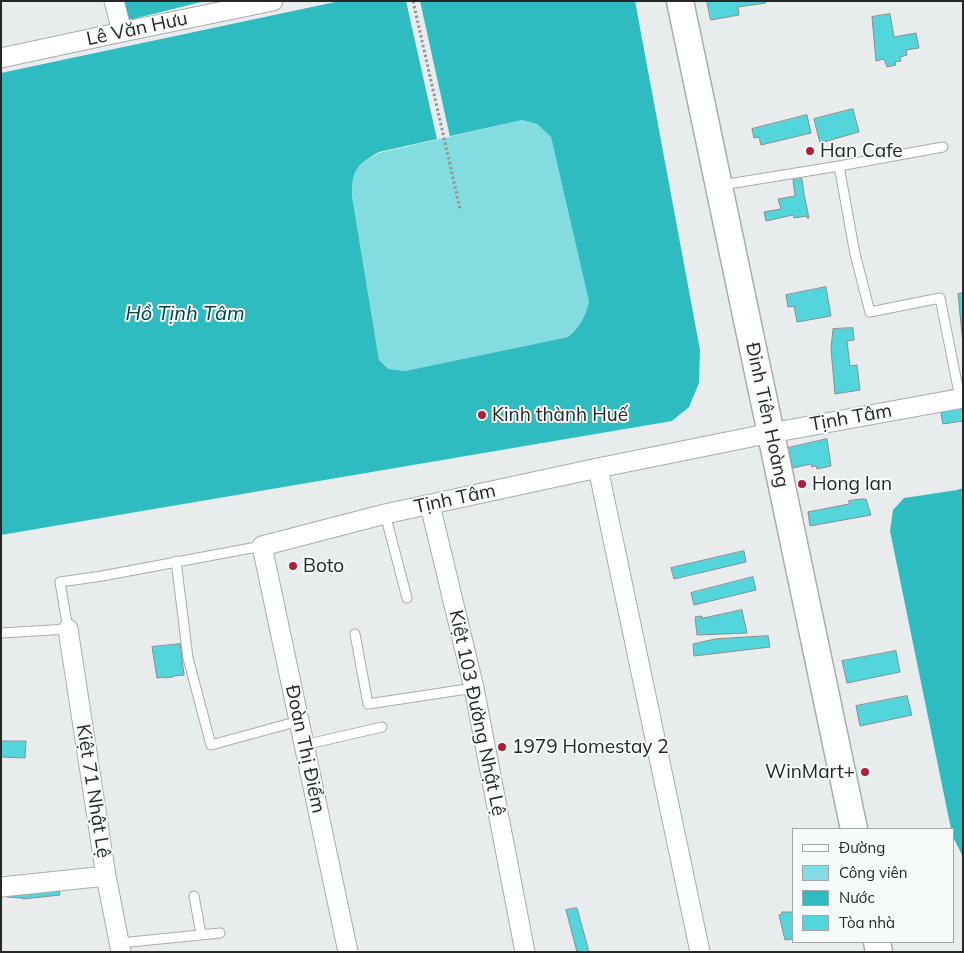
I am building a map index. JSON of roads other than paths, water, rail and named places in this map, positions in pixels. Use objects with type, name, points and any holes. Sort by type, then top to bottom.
[{"type":"main road","name":"Đinh Tiên Hoàng","points":[[680,1],[854,828]]},
{"type":"street","points":[[114,1],[122,32]]},
{"type":"street","name":"Lê Văn Hưu","points":[[1,58],[273,1]]},
{"type":"street","name":"Tịnh Tâm","points":[[262,546],[385,514],[598,468],[771,433],[961,398]]},
{"type":"street","points":[[598,468],[700,952]]},
{"type":"street","name":"Kiệt 103 Đường Nhật Lệ","points":[[430,505],[474,688],[525,952]]},
{"type":"street","name":"Đoàn Thị Điểm","points":[[262,546],[348,952]]},
{"type":"street","name":"Kiệt 71 Nhật Lệ","points":[[68,629],[106,876],[120,947]]},
{"type":"street","points":[[1,887],[106,876]]},
{"type":"lane","points":[[719,186],[943,147]]},
{"type":"lane","points":[[839,166],[855,254],[870,312],[940,298],[961,398]]},
{"type":"lane","points":[[385,514],[408,598]]},
{"type":"lane","name":"Tịnh Tâm","points":[[68,629],[60,582],[262,546]]},
{"type":"lane","points":[[176,562],[188,658],[211,745],[299,721]]},
{"type":"lane","points":[[1,633],[68,629]]},
{"type":"lane","points":[[355,634],[368,704],[474,688]]},
{"type":"lane","points":[[304,745],[382,727]]},
{"type":"lane","points":[[194,896],[201,934]]},
{"type":"lane","points":[[120,947],[201,934],[220,933]]},
{"type":"water","points":[[124,1],[205,1],[129,20]]},
{"type":"water","name":"Hồ Tịnh Tâm","points":[[340,1],[635,1],[700,350],[699,383],[689,407],[672,421],[1,535],[1,73]],"holes":[[[522,120],[537,124],[551,137],[589,302],[582,321],[568,337],[405,371],[389,369],[379,360],[352,196],[354,174],[357,169],[379,152]]]},
{"type":"water","points":[[963,488],[963,857],[954,839],[954,828],[951,828],[890,531],[893,510],[904,498]]},
{"type":"place","name":"Han Cafe","points":[[810,151]]},
{"type":"place","name":"Kinh thành Huế","points":[[482,415]]},
{"type":"place","name":"Hong lan","points":[[802,484]]},
{"type":"place","name":"Boto","points":[[293,566]]},
{"type":"place","name":"1979 Homestay 2","points":[[502,747]]},
{"type":"place","name":"WinMart+","points":[[865,772]]}]
